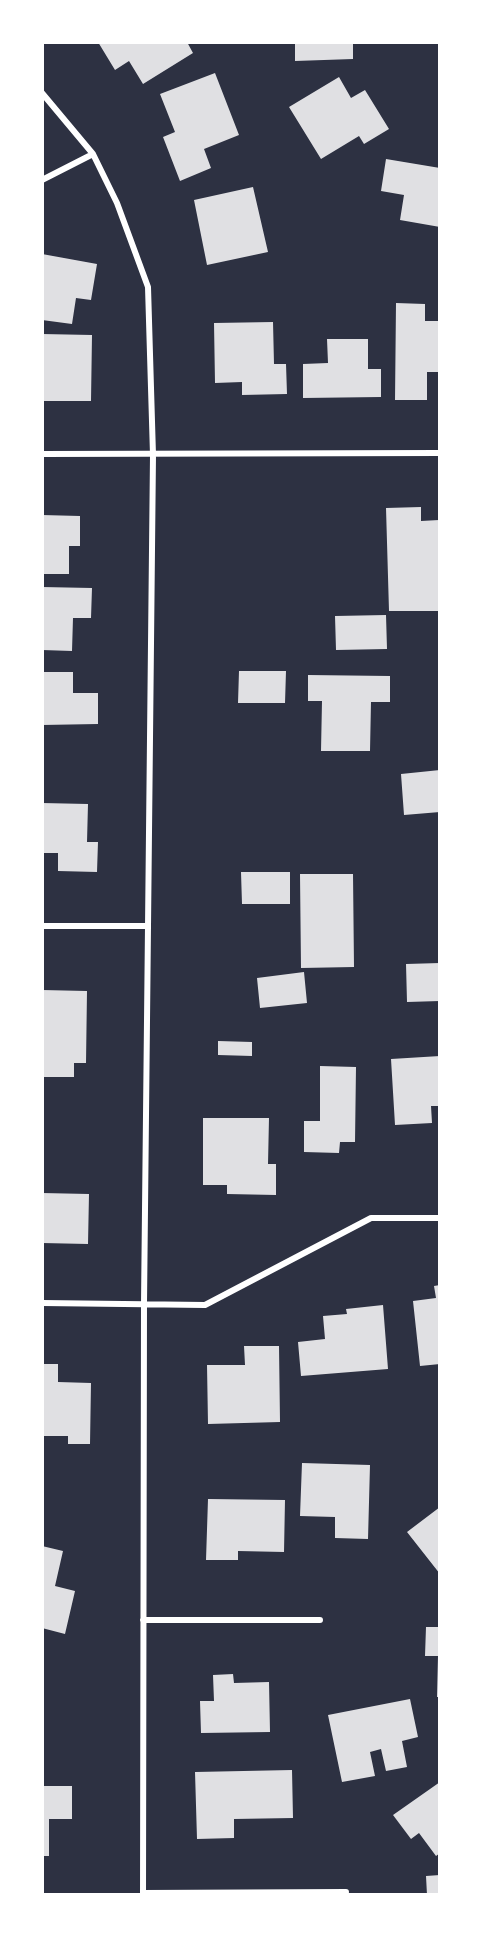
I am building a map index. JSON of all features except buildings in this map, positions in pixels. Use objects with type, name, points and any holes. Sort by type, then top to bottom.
[{"type":"street","points":[[42,93],[93,154],[117,203],[148,287],[153,455],[144,1303],[143,1894],[346,1892]]},
{"type":"street","points":[[42,180],[93,154]]},
{"type":"street","points":[[42,453],[153,455],[440,453]]},
{"type":"street","points":[[42,926],[148,926]]},
{"type":"street","points":[[42,1303],[205,1305],[371,1218],[440,1218]]},
{"type":"street","points":[[143,1620],[320,1620]]}]
